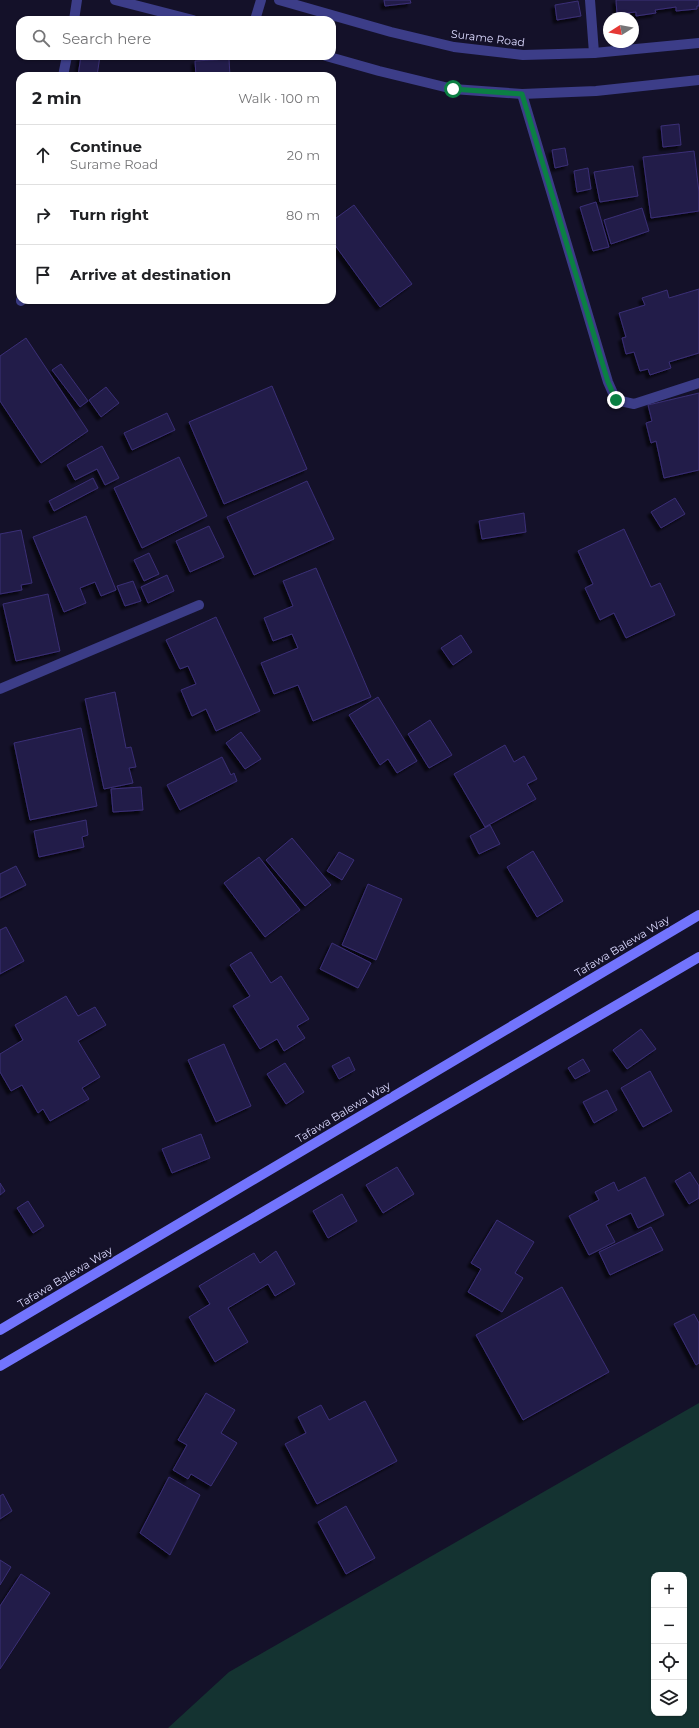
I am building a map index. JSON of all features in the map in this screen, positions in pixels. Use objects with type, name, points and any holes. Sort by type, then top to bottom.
[{"type":"main road","name":"Tafawa Balewa Way","points":[[0,1330],[699,915]]},
{"type":"main road","points":[[0,1366],[699,957]]},
{"type":"street","points":[[75,16],[77,0]]},
{"type":"street","points":[[115,0],[177,16]]},
{"type":"street","points":[[256,16],[261,0]]},
{"type":"street","name":"Surame Road","points":[[279,0],[335,16]]},
{"type":"street","points":[[590,0],[594,53]]},
{"type":"street","name":"Surame Road","points":[[336,16],[391,32],[454,47],[523,54],[594,53],[699,43]]},
{"type":"street","points":[[336,59],[453,89],[522,94],[596,91],[699,80]]},
{"type":"street","points":[[64,72],[66,60]]},
{"type":"street","points":[[522,94],[608,382],[616,400],[634,404],[699,383]]},
{"type":"street","points":[[0,689],[199,605]]},
{"type":"green space","points":[[699,1403],[699,1728],[168,1728],[229,1672]]},
{"type":"building","points":[[384,0],[410,0],[411,3],[385,6]]},
{"type":"building","points":[[616,0],[699,0],[699,6],[697,6],[697,9],[676,11],[676,7],[655,10],[656,13],[639,16],[639,12],[617,12]]},
{"type":"building","points":[[578,1],[581,16],[557,20],[555,5]]},
{"type":"building","points":[[80,60],[99,60],[98,72],[79,72]]},
{"type":"building","points":[[229,60],[230,72],[196,72],[195,61]]},
{"type":"building","points":[[679,124],[681,145],[663,147],[661,126]]},
{"type":"building","points":[[565,148],[568,165],[555,168],[552,150]]},
{"type":"building","points":[[694,151],[699,192],[699,211],[651,218],[643,157]]},
{"type":"building","points":[[633,166],[638,196],[600,202],[594,172]]},
{"type":"building","points":[[588,168],[591,189],[577,192],[574,171]]},
{"type":"building","points":[[596,202],[609,247],[593,251],[580,207]]},
{"type":"building","points":[[354,205],[412,284],[380,307],[336,246],[336,218]]},
{"type":"building","points":[[642,208],[649,231],[611,244],[604,220]]},
{"type":"building","points":[[699,289],[699,353],[669,362],[671,368],[650,375],[648,369],[640,371],[634,352],[626,354],[622,338],[626,337],[619,313],[645,305],[642,298],[667,290],[669,298]]},
{"type":"building","points":[[26,338],[88,431],[41,463],[0,401],[0,356]]},
{"type":"building","points":[[61,364],[88,401],[80,407],[52,370]]},
{"type":"building","points":[[272,386],[307,469],[224,504],[189,422]]},
{"type":"building","points":[[106,387],[119,403],[101,417],[89,400]]},
{"type":"building","points":[[699,393],[699,470],[664,478],[656,441],[651,443],[646,423],[652,421],[648,405]]},
{"type":"building","points":[[167,413],[175,430],[132,450],[124,433]]},
{"type":"building","points":[[102,446],[119,478],[105,485],[97,469],[75,480],[67,465]]},
{"type":"building","points":[[179,457],[207,516],[142,548],[114,488]]},
{"type":"building","points":[[93,478],[98,488],[54,511],[49,501]]},
{"type":"building","points":[[307,481],[334,539],[254,575],[227,517]]},
{"type":"building","points":[[675,498],[685,514],[661,528],[651,512]]},
{"type":"building","points":[[524,513],[526,532],[482,539],[479,521]]},
{"type":"building","points":[[86,516],[116,590],[101,596],[95,582],[80,588],[86,603],[64,612],[33,537]]},
{"type":"building","points":[[209,526],[224,557],[190,572],[176,541]]},
{"type":"building","points":[[624,529],[651,587],[660,583],[675,615],[626,638],[614,613],[600,620],[585,588],[593,584],[578,551]]},
{"type":"building","points":[[21,530],[32,583],[21,585],[22,590],[0,594],[0,534]]},
{"type":"building","points":[[149,553],[159,574],[144,581],[134,560]]},
{"type":"building","points":[[316,568],[371,697],[313,721],[298,685],[274,694],[261,663],[298,648],[292,634],[273,641],[264,618],[293,606],[283,581]]},
{"type":"building","points":[[167,575],[174,591],[148,603],[141,587]]},
{"type":"building","points":[[133,581],[141,601],[125,606],[117,586]]},
{"type":"building","points":[[48,594],[60,651],[16,661],[3,604]]},
{"type":"building","points":[[216,617],[260,711],[216,731],[206,709],[192,716],[181,690],[196,684],[188,666],[180,669],[166,640]]},
{"type":"building","points":[[461,635],[472,652],[453,665],[441,648]]},
{"type":"building","points":[[115,692],[126,748],[131,747],[136,767],[129,768],[133,783],[104,789],[85,699]]},
{"type":"building","points":[[378,697],[417,761],[397,773],[388,759],[380,765],[349,715]]},
{"type":"building","points":[[430,720],[452,755],[429,768],[408,734]]},
{"type":"building","points":[[81,728],[97,806],[30,820],[14,743]]},
{"type":"building","points":[[241,732],[261,759],[245,769],[226,743]]},
{"type":"building","points":[[505,745],[514,762],[524,756],[537,779],[527,784],[536,799],[485,827],[454,774]]},
{"type":"building","points":[[222,757],[231,775],[234,773],[237,781],[180,810],[167,785]]},
{"type":"building","points":[[141,787],[143,810],[113,812],[111,789]]},
{"type":"building","points":[[86,820],[88,835],[82,837],[84,847],[39,857],[34,831]]},
{"type":"building","points":[[490,825],[500,844],[479,854],[470,836]]},
{"type":"building","points":[[292,838],[331,885],[305,906],[266,860]]},
{"type":"building","points":[[533,851],[563,901],[537,917],[507,867]]},
{"type":"building","points":[[339,852],[354,860],[342,880],[327,871]]},
{"type":"building","points":[[259,857],[300,910],[265,937],[224,883]]},
{"type":"building","points":[[16,866],[26,885],[0,898],[0,874]]},
{"type":"building","points":[[368,884],[402,899],[376,960],[342,945]]},
{"type":"building","points":[[6,927],[24,961],[0,974],[0,930]]},
{"type":"building","points":[[332,943],[371,963],[358,988],[320,969]]},
{"type":"building","points":[[251,952],[271,983],[281,976],[309,1019],[297,1026],[305,1038],[284,1051],[277,1039],[260,1049],[233,1006],[250,996],[230,965]]},
{"type":"building","points":[[66,996],[78,1016],[95,1007],[106,1025],[78,1041],[100,1077],[82,1088],[89,1099],[50,1121],[43,1109],[38,1113],[22,1085],[11,1091],[0,1072],[0,1054],[23,1040],[15,1025]]},
{"type":"building","points":[[641,1029],[656,1049],[627,1069],[613,1050]]},
{"type":"building","points":[[224,1044],[251,1106],[216,1122],[188,1060]]},
{"type":"building","points":[[349,1057],[355,1070],[339,1079],[332,1066]]},
{"type":"building","points":[[583,1059],[590,1071],[575,1079],[568,1068]]},
{"type":"building","points":[[285,1063],[304,1092],[286,1104],[267,1074]]},
{"type":"building","points":[[650,1071],[672,1111],[643,1127],[621,1088]]},
{"type":"building","points":[[607,1090],[617,1110],[594,1123],[583,1102]]},
{"type":"building","points":[[201,1134],[210,1158],[172,1173],[162,1149]]},
{"type":"building","points":[[397,1167],[414,1194],[383,1213],[366,1185]]},
{"type":"building","points":[[690,1172],[699,1186],[699,1198],[689,1204],[675,1181]]},
{"type":"building","points":[[645,1177],[664,1215],[638,1228],[631,1213],[606,1225],[615,1242],[589,1255],[569,1216],[599,1200],[595,1192],[614,1182],[618,1191]]},
{"type":"building","points":[[0,1183],[5,1191],[0,1195]]},
{"type":"building","points":[[342,1194],[357,1221],[328,1238],[313,1211]]},
{"type":"building","points":[[28,1201],[44,1226],[33,1233],[17,1208]]},
{"type":"building","points":[[497,1220],[534,1242],[515,1273],[523,1278],[502,1312],[468,1292],[481,1269],[471,1263]]},
{"type":"building","points":[[651,1227],[663,1250],[610,1275],[599,1252]]},
{"type":"building","points":[[276,1251],[295,1284],[275,1296],[268,1284],[228,1308],[248,1342],[215,1362],[189,1317],[210,1304],[199,1286],[254,1253],[260,1263]]},
{"type":"building","points":[[562,1287],[609,1372],[523,1420],[476,1335]]},
{"type":"building","points":[[694,1314],[699,1323],[699,1363],[696,1365],[674,1324]]},
{"type":"building","points":[[206,1393],[235,1410],[221,1433],[237,1443],[211,1486],[191,1474],[188,1479],[173,1470],[187,1445],[178,1440]]},
{"type":"building","points":[[365,1401],[397,1461],[317,1504],[285,1444],[306,1433],[298,1417],[321,1405],[329,1420]]},
{"type":"building","points":[[169,1477],[200,1495],[170,1555],[140,1533]]},
{"type":"building","points":[[3,1494],[12,1511],[0,1519],[0,1496]]},
{"type":"building","points":[[346,1506],[375,1558],[346,1574],[318,1522]]},
{"type":"building","points":[[0,1560],[11,1567],[0,1585]]},
{"type":"building","points":[[21,1574],[50,1593],[0,1669],[0,1606]]},
{"type":"route","points":[[453,89],[522,94],[608,382],[616,400]]}]
